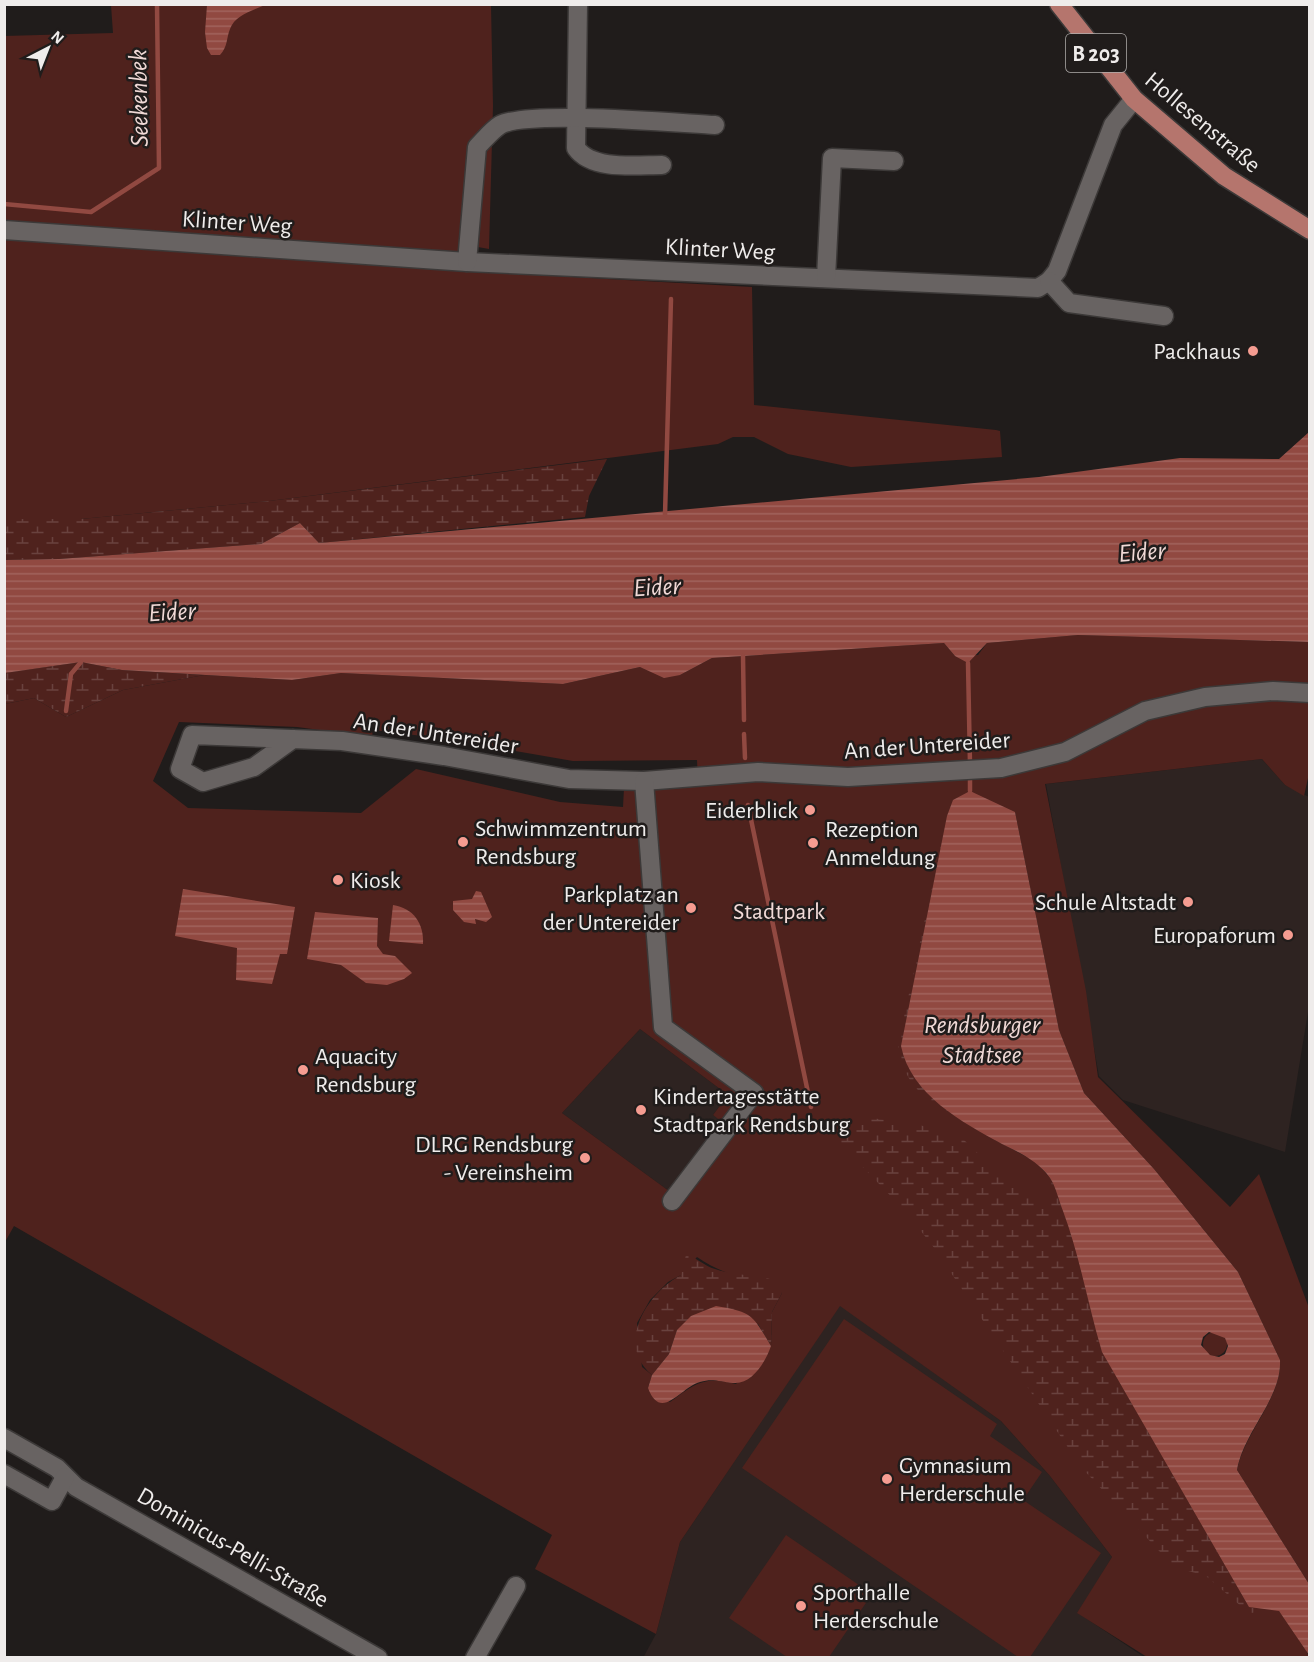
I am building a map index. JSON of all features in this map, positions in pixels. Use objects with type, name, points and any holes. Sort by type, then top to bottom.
[{"type":"main road","name":"Hollesenstraße","points":[[1059,4],[1134,99],[1224,176],[1310,230]]},
{"type":"street","points":[[578,4],[576,148],[588,160],[662,165]]},
{"type":"street","points":[[1134,99],[1113,125],[1060,264],[1049,281],[1069,303],[1164,316]]},
{"type":"street","points":[[467,262],[477,147],[501,125],[527,120],[575,119],[715,125]]},
{"type":"street","points":[[826,278],[832,158],[894,161]]},
{"type":"street","name":"Klinter Weg","points":[[4,230],[467,262],[1038,288],[1049,281]]},
{"type":"street","name":"An der Untereider","points":[[293,739],[254,768],[203,782],[180,769],[192,735],[293,739],[342,741],[444,756],[569,779],[644,781],[758,772],[848,777],[1001,768],[1065,752],[1145,711],[1205,697],[1273,691],[1310,693]]},
{"type":"street","points":[[644,781],[663,1027],[754,1094],[672,1201]]},
{"type":"street","name":"Dominicus-Pelli-Straße","points":[[4,1438],[57,1468],[75,1487],[378,1658]]},
{"type":"street","points":[[4,1474],[52,1501],[65,1477]]},
{"type":"street","points":[[475,1658],[516,1586]]},
{"type":"shaded area","name":"Schule Altstadt","points":[[1262,759],[1285,785],[1309,797],[1309,1006],[1285,1152],[1123,1100],[1099,1076],[1046,784]]},
{"type":"shaded area","name":"Kindertagesstätte Stadtpark Rendsburg","points":[[640,1029],[728,1095],[713,1115],[723,1122],[669,1191],[562,1113]]},
{"type":"shaded area","name":"Gymnasium Herderschule","points":[[840,1305],[1001,1421],[1050,1476],[1112,1557],[1078,1613],[1144,1657],[643,1658],[656,1634],[680,1542]]},
{"type":"green space","points":[[111,5],[491,5],[493,106],[489,249],[461,244],[464,271],[752,287],[754,405],[996,430],[1000,431],[1002,457],[851,467],[788,454],[754,437],[733,437],[718,444],[269,501],[81,519],[5,519],[4,36],[113,33]]},
{"type":"green space","points":[[607,459],[589,496],[585,517],[319,543],[300,523],[261,544],[59,559],[5,560],[4,519],[81,519],[269,501]]},
{"type":"green space","name":"Stadtpark","points":[[1078,635],[1309,642],[1310,769],[1304,796],[1285,785],[1262,759],[1045,784],[1086,991],[1098,1077],[1230,1207],[1259,1174],[1309,1308],[1309,1584],[1237,1470],[1247,1442],[1275,1388],[1280,1360],[1238,1272],[1154,1169],[1084,1093],[1059,1030],[1015,812],[995,1140],[1036,1162],[1051,1179],[1279,1611],[1300,1637],[1309,1657],[1147,1657],[1077,1613],[1112,1557],[1050,1476],[1001,1421],[840,1306],[680,1542],[656,1634],[535,1569],[552,1535],[14,1226],[5,1242],[5,704],[34,698],[66,717],[123,690],[204,675],[292,680],[341,673],[563,684],[640,667],[680,675],[712,658],[944,643],[955,656],[978,655],[987,643]],"holes":[[[179,722],[297,727],[372,737],[373,730],[447,739],[573,761],[697,760],[698,782],[624,788],[623,807],[560,802],[416,769],[361,813],[188,808],[153,781]],[[640,1029],[728,1095],[713,1115],[722,1122],[669,1191],[562,1113]],[[697,1257],[727,1273],[782,1293],[772,1312],[771,1346],[736,1384],[707,1381],[694,1386],[670,1402],[648,1388],[652,1375],[642,1367],[637,1323],[650,1300],[668,1282],[681,1275]]]},
{"type":"green space","points":[[81,662],[122,670],[204,675],[123,690],[66,717],[34,698],[5,704],[4,673]]},
{"type":"green space","points":[[947,816],[901,1046],[926,1093],[962,1121],[928,1100],[912,1083],[901,1060],[898,1045]]},
{"type":"green space","points":[[871,1118],[917,1124],[964,1140],[992,1167],[1023,1188],[1048,1211],[1051,1179],[1078,1251],[1091,1316],[1102,1352],[1249,1607],[1279,1611],[1249,1613],[1206,1576],[1174,1567],[1081,1467],[935,1249],[906,1212],[833,1136]]},
{"type":"green space","points":[[686,1255],[711,1268],[776,1281],[782,1293],[772,1312],[771,1346],[758,1324],[677,1330],[669,1354],[652,1375],[641,1363],[636,1349],[636,1334],[647,1306],[668,1283],[681,1275]]},
{"type":"green space","points":[[844,1319],[997,1424],[990,1436],[1042,1472],[1023,1500],[1101,1553],[1030,1657],[1018,1657],[742,1468]]},
{"type":"green space","points":[[1215,1332],[1224,1335],[1227,1344],[1224,1353],[1215,1356],[1206,1353],[1203,1344],[1206,1335]]},
{"type":"green space","name":"Sporthalle Herderschule","points":[[786,1535],[872,1594],[829,1657],[787,1657],[729,1618]]},
{"type":"water","points":[[207,4],[265,5],[236,20],[232,24],[223,52],[220,55],[211,55],[207,48],[205,32]]},
{"type":"water","name":"Eider","points":[[1309,432],[1309,642],[1078,635],[987,643],[968,663],[955,656],[944,643],[712,658],[680,675],[664,678],[640,667],[563,684],[341,673],[292,680],[122,670],[81,662],[5,673],[5,560],[59,559],[261,544],[300,523],[319,543],[1039,477],[1180,458],[1279,459]]},
{"type":"water","name":"Rendsburger Stadtsee","points":[[970,791],[1015,812],[1059,1030],[1084,1093],[1154,1169],[1238,1272],[1280,1360],[1275,1388],[1247,1442],[1237,1470],[1309,1584],[1309,1655],[1279,1611],[1249,1607],[1102,1352],[1069,1228],[1050,1178],[1028,1158],[971,1126],[940,1105],[915,1079],[907,1063],[901,1046],[947,816],[953,800]],"holes":[[[1209,1332],[1225,1338],[1228,1346],[1225,1354],[1219,1357],[1210,1355],[1201,1345],[1203,1337]]]},
{"type":"water","points":[[183,889],[295,907],[287,954],[280,954],[272,984],[236,980],[237,948],[175,936]]},
{"type":"water","points":[[476,891],[481,892],[492,917],[486,922],[475,919],[476,924],[464,922],[453,910],[453,901],[472,899]]},
{"type":"water","points":[[393,905],[406,909],[416,918],[422,929],[423,944],[389,941]]},
{"type":"water","points":[[315,912],[378,918],[377,946],[383,954],[395,956],[412,973],[404,979],[387,985],[366,983],[341,965],[307,959]]},
{"type":"water","points":[[716,1306],[737,1310],[755,1321],[771,1346],[766,1358],[752,1376],[740,1383],[713,1380],[700,1382],[672,1400],[665,1403],[659,1402],[653,1398],[648,1388],[652,1375],[669,1354],[677,1330],[691,1316]]},
{"type":"waterway","name":"Seekenbek","points":[[4,204],[91,212],[159,168],[157,4]]},
{"type":"waterway","points":[[665,515],[671,299]]},
{"type":"waterway","points":[[743,656],[744,720]]},
{"type":"waterway","points":[[66,711],[71,674],[81,662]]},
{"type":"waterway","points":[[968,663],[970,764]]},
{"type":"waterway","points":[[744,734],[745,758]]},
{"type":"waterway","points":[[970,773],[970,791]]},
{"type":"waterway","points":[[748,805],[811,1107]]},
{"type":"place","name":"Packhaus","points":[[1253,351]]},
{"type":"place","name":"Eiderblick","points":[[810,810]]},
{"type":"place","name":"Schwimmzentrum Rendsburg","points":[[463,842]]},
{"type":"place","name":"Rezeption Anmeldung","points":[[813,843]]},
{"type":"place","name":"Kiosk","points":[[338,880]]},
{"type":"place","name":"Schule Altstadt","points":[[1188,902]]},
{"type":"place","name":"Parkplatz an der Untereider","points":[[691,908]]},
{"type":"place","name":"Europaforum","points":[[1288,935]]},
{"type":"place","name":"Aquacity Rendsburg","points":[[303,1070]]},
{"type":"place","name":"Kindertagesstätte Stadtpark Rendsburg","points":[[641,1110]]},
{"type":"place","name":"DLRG Rendsburg - Vereinsheim","points":[[585,1158]]},
{"type":"place","name":"Gymnasium Herderschule","points":[[887,1479]]},
{"type":"place","name":"Sporthalle Herderschule","points":[[801,1606]]}]
